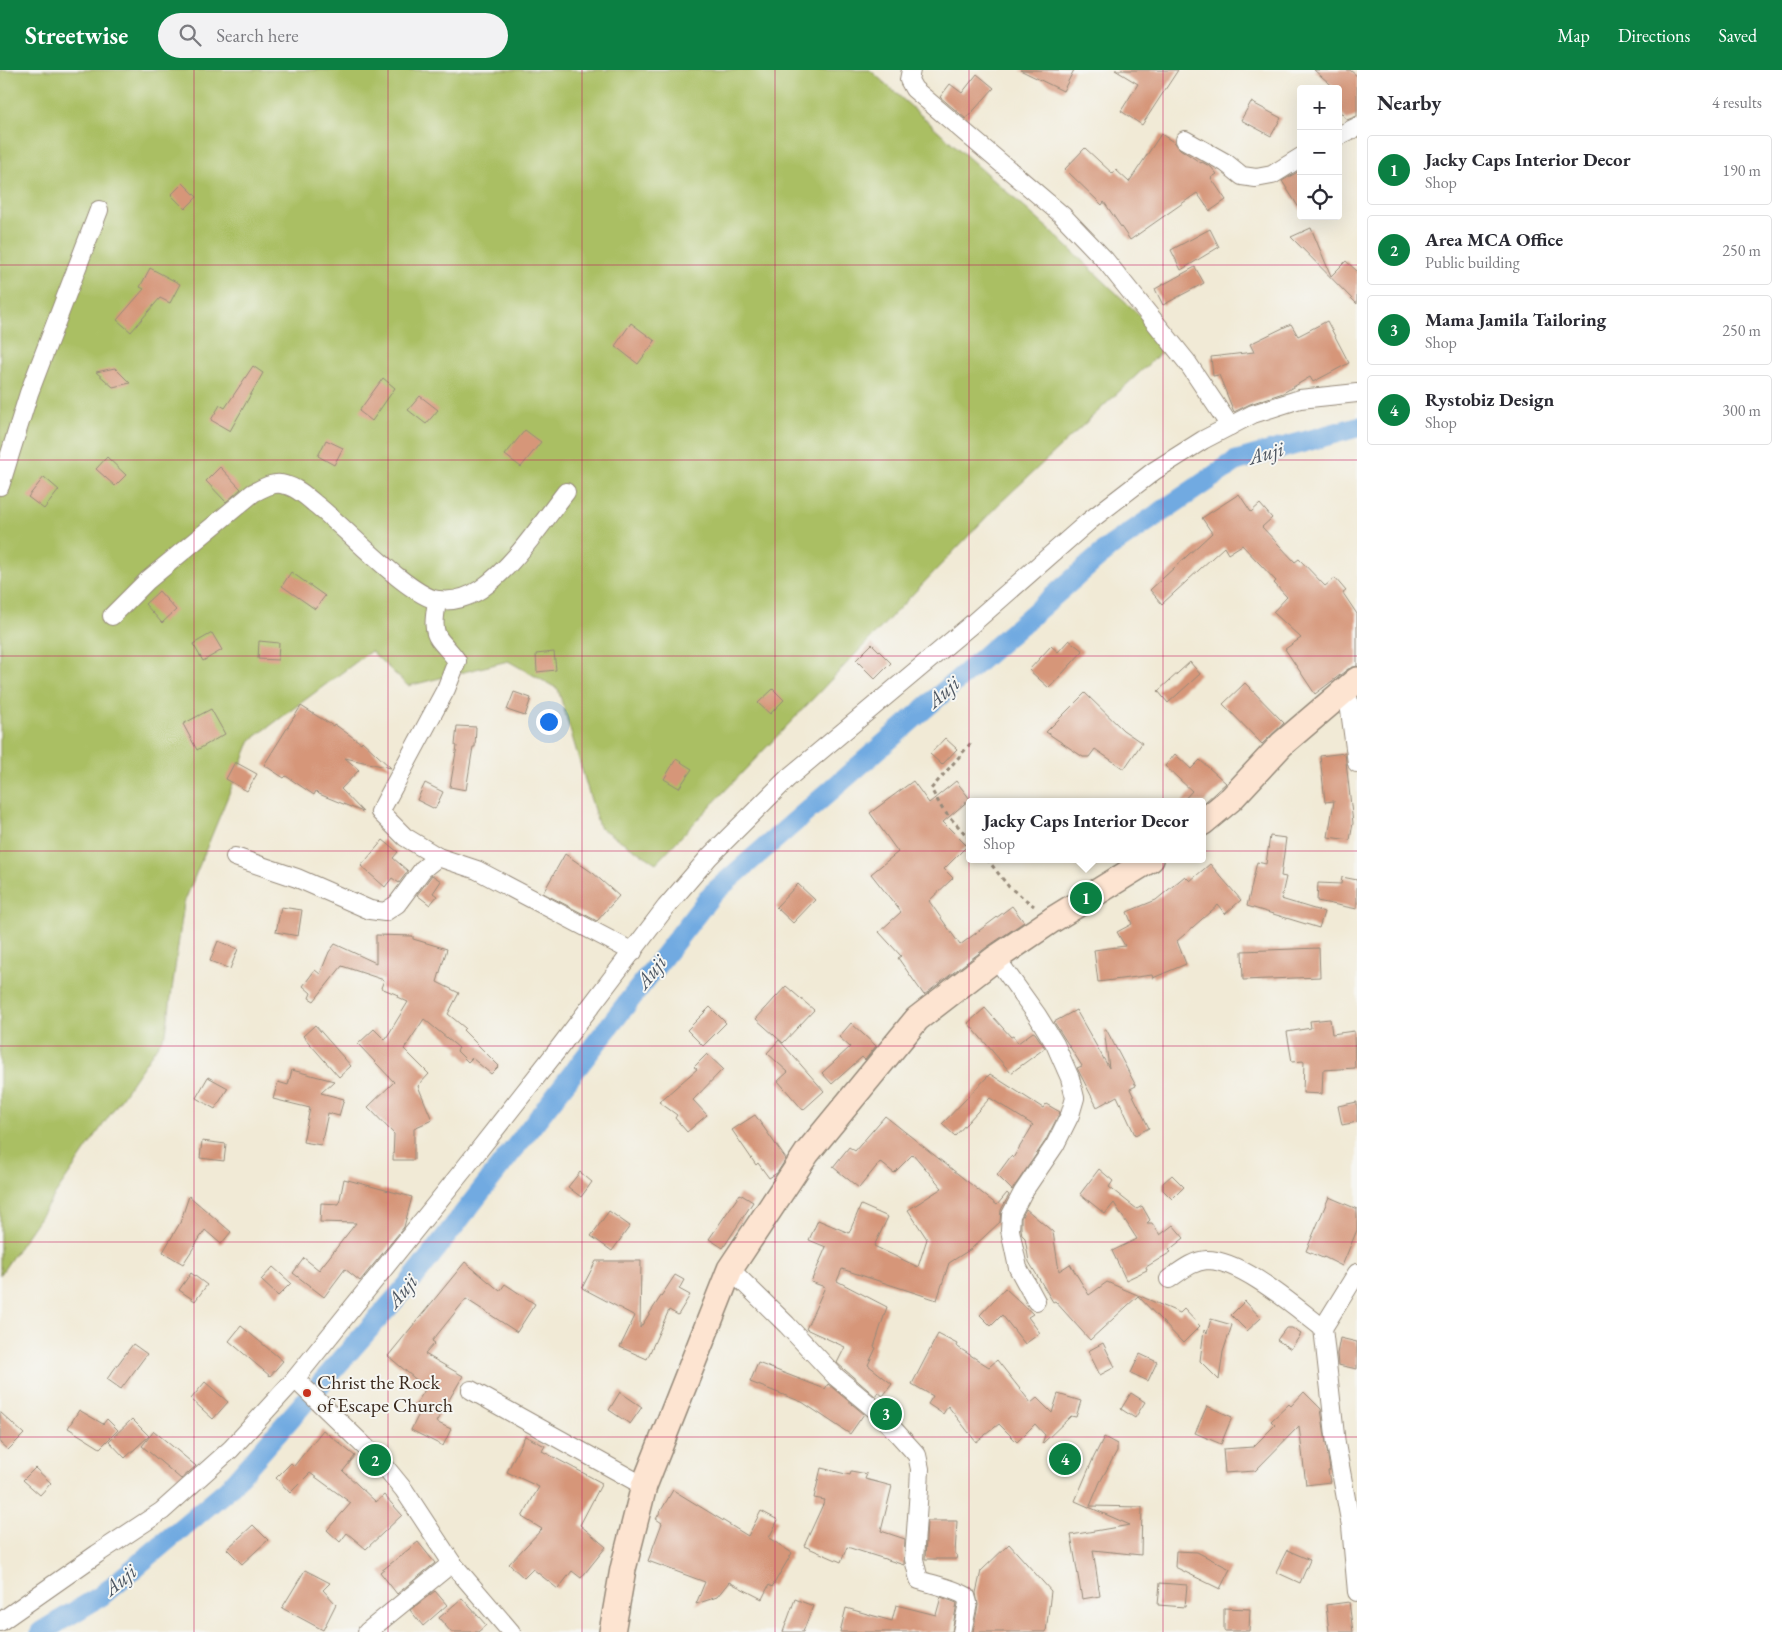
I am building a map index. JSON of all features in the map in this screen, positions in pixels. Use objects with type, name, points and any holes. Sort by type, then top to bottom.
[{"type":"street","points":[[911,70],[909,80],[914,89],[1062,215],[1105,260],[1187,362],[1230,426]]},
{"type":"street","points":[[1342,134],[1357,127]]},
{"type":"street","points":[[1185,140],[1226,163],[1242,176],[1256,178],[1272,176],[1297,160]]},
{"type":"street","points":[[0,486],[29,392],[99,210]]},
{"type":"street","points":[[0,1622],[162,1511],[231,1449],[298,1382],[666,907],[709,857],[788,778],[972,624],[1088,522],[1154,471],[1203,440],[1253,414],[1300,399],[1357,393]]},
{"type":"street","points":[[112,616],[148,580],[254,493],[269,484],[285,484],[301,492],[397,576],[422,594],[437,600],[457,600],[481,589],[513,561],[566,492]]},
{"type":"street","points":[[437,600],[434,626],[438,638],[457,661],[446,690],[380,812],[405,837],[438,856],[477,870],[633,952]]},
{"type":"street","points":[[1352,684],[1357,763]]},
{"type":"street","points":[[1206,820],[1231,799],[1282,744],[1352,684]]},
{"type":"street","points":[[235,857],[297,878],[370,910],[384,912],[397,904],[423,868],[438,856]]},
{"type":"street","points":[[612,1632],[623,1569],[644,1486],[730,1269],[807,1153],[917,1019],[996,958],[1052,920],[1145,863]]},
{"type":"street","points":[[996,958],[1056,1044],[1070,1078],[1075,1098],[1070,1115],[1055,1145],[1023,1192],[1011,1215],[1010,1230],[1018,1268],[1036,1301]]},
{"type":"street","points":[[1170,1279],[1192,1264],[1206,1260],[1219,1262],[1246,1273],[1274,1291],[1323,1328]]},
{"type":"street","points":[[730,1269],[836,1377],[877,1411],[917,1455],[920,1470],[914,1559],[917,1573],[919,1580],[955,1590],[966,1596],[968,1603],[962,1632]]},
{"type":"street","points":[[1357,1273],[1323,1328],[1336,1444],[1352,1526],[1357,1592]]},
{"type":"street","points":[[298,1382],[382,1463],[404,1490],[452,1563],[511,1632]]},
{"type":"street","points":[[472,1390],[644,1486]]},
{"type":"street","points":[[367,1632],[452,1563]]},
{"type":"path","points":[[966,835],[943,810],[932,788],[971,743]]},
{"type":"path","points":[[990,863],[1009,887],[1052,920]]},
{"type":"green space","points":[[0,70],[870,70],[1052,232],[1170,344],[999,504],[656,863],[599,827],[558,689],[508,661],[408,686],[371,651],[251,740],[184,903],[166,1033],[0,1275]]},
{"type":"building","points":[[1020,70],[1074,70],[1063,91]]},
{"type":"building","points":[[1115,70],[1178,70],[1142,125],[1121,111],[1138,84]]},
{"type":"building","points":[[1314,70],[1350,70],[1357,76],[1357,116],[1347,120],[1342,114],[1342,85],[1331,85]]},
{"type":"building","points":[[977,74],[994,88],[966,119],[940,97],[950,84],[962,93]]},
{"type":"building","points":[[1251,102],[1281,118],[1271,136],[1241,120]]},
{"type":"building","points":[[1161,134],[1201,163],[1211,167],[1217,174],[1211,178],[1226,200],[1210,211],[1197,193],[1130,240],[1104,202],[1102,205],[1065,169],[1085,148],[1113,174],[1116,170],[1129,182]]},
{"type":"building","points":[[1297,172],[1297,205],[1282,181]]},
{"type":"building","points":[[183,183],[197,197],[185,209],[171,195]]},
{"type":"building","points":[[1311,228],[1331,276],[1346,261],[1357,271],[1357,304],[1291,237]]},
{"type":"building","points":[[1210,229],[1219,247],[1181,270],[1171,250]]},
{"type":"building","points":[[1195,267],[1204,283],[1163,305],[1155,289]]},
{"type":"building","points":[[150,268],[180,284],[170,303],[160,298],[131,332],[117,320],[144,289],[140,287]]},
{"type":"building","points":[[1327,321],[1349,363],[1313,382],[1310,377],[1283,393],[1250,404],[1234,412],[1219,375],[1213,376],[1211,357],[1254,352],[1250,344],[1291,324],[1298,336]]},
{"type":"building","points":[[631,323],[655,341],[638,364],[615,346]]},
{"type":"building","points":[[253,366],[263,373],[230,431],[211,420],[220,405],[225,408]]},
{"type":"building","points":[[115,368],[130,383],[113,387],[96,372]]},
{"type":"building","points":[[383,378],[395,388],[372,421],[359,411]]},
{"type":"building","points":[[420,396],[438,410],[426,424],[408,410]]},
{"type":"building","points":[[525,430],[541,442],[521,467],[505,455]]},
{"type":"building","points":[[326,440],[343,448],[334,465],[318,456]]},
{"type":"building","points":[[107,457],[126,475],[115,486],[96,469]]},
{"type":"building","points":[[220,467],[241,489],[226,502],[206,481]]},
{"type":"building","points":[[44,477],[59,490],[44,509],[28,497]]},
{"type":"building","points":[[1239,494],[1251,512],[1260,504],[1272,518],[1262,527],[1295,562],[1299,559],[1325,586],[1335,578],[1346,591],[1343,593],[1357,614],[1357,666],[1348,669],[1315,694],[1285,649],[1301,638],[1273,612],[1287,597],[1274,583],[1276,581],[1242,545],[1228,554],[1224,547],[1162,604],[1150,590],[1212,533],[1202,518]]},
{"type":"building","points":[[291,572],[325,596],[315,609],[282,586]]},
{"type":"building","points":[[159,591],[176,610],[162,623],[145,604]]},
{"type":"building","points":[[212,633],[222,650],[203,661],[193,644]]},
{"type":"building","points":[[1069,640],[1083,651],[1049,688],[1029,670],[1051,646],[1058,652]]},
{"type":"building","points":[[259,641],[279,643],[278,660],[258,659]]},
{"type":"building","points":[[872,644],[891,663],[875,679],[856,660]]},
{"type":"building","points":[[554,652],[556,670],[537,672],[536,654]]},
{"type":"building","points":[[1190,662],[1200,674],[1168,703],[1158,691]]},
{"type":"building","points":[[1245,683],[1284,723],[1262,744],[1223,704]]},
{"type":"building","points":[[773,689],[784,700],[770,714],[758,703]]},
{"type":"building","points":[[514,692],[531,698],[525,716],[507,710]]},
{"type":"building","points":[[1085,693],[1123,730],[1142,743],[1124,769],[1095,749],[1089,757],[1083,757],[1046,732]]},
{"type":"building","points":[[301,706],[333,726],[334,724],[361,743],[362,741],[391,768],[345,758],[359,770],[341,789],[363,812],[319,794],[316,791],[314,795],[286,776],[284,778],[264,765]]},
{"type":"building","points":[[211,709],[225,734],[197,750],[183,724]]},
{"type":"building","points":[[457,726],[476,727],[475,747],[473,747],[466,790],[450,787],[457,746],[455,745]]},
{"type":"building","points":[[945,738],[957,749],[942,765],[930,754]]},
{"type":"building","points":[[1345,753],[1353,823],[1350,840],[1328,837],[1334,801],[1325,802],[1320,756]]},
{"type":"building","points":[[1175,754],[1191,769],[1200,760],[1226,783],[1206,801],[1206,798],[1186,798],[1192,791],[1165,766]]},
{"type":"building","points":[[676,759],[692,769],[679,788],[664,779]]},
{"type":"building","points":[[235,762],[257,774],[247,791],[226,779]]},
{"type":"building","points":[[913,781],[929,803],[956,781],[969,798],[966,798],[966,802],[943,822],[966,847],[944,869],[953,878],[929,901],[960,945],[1012,906],[1024,922],[987,947],[924,995],[898,958],[901,956],[879,932],[901,912],[871,874],[898,852],[870,813]]},
{"type":"building","points":[[425,783],[443,792],[435,809],[417,800]]},
{"type":"building","points":[[1270,836],[1286,838],[1281,876],[1286,877],[1281,899],[1324,912],[1319,928],[1247,906],[1257,862],[1266,864]]},
{"type":"building","points":[[383,840],[398,852],[393,858],[408,871],[399,883],[392,878],[385,887],[361,866]]},
{"type":"building","points":[[565,854],[593,873],[619,896],[597,921],[543,893]]},
{"type":"building","points":[[1210,864],[1241,900],[1225,914],[1218,905],[1177,941],[1186,964],[1153,978],[1152,975],[1098,982],[1094,950],[1125,946],[1117,932],[1132,924],[1127,912],[1156,900],[1185,876],[1190,881]]},
{"type":"building","points":[[432,875],[441,881],[433,893],[437,896],[430,905],[417,895]]},
{"type":"building","points":[[1342,877],[1357,880],[1357,909],[1317,901],[1318,883],[1341,884]]},
{"type":"building","points":[[798,884],[815,900],[793,923],[776,907]]},
{"type":"building","points":[[281,907],[302,910],[298,936],[276,932]]},
{"type":"building","points":[[376,935],[413,936],[413,939],[447,949],[437,982],[459,993],[448,1014],[465,1028],[463,1030],[499,1066],[491,1074],[472,1058],[468,1062],[457,1051],[459,1048],[424,1019],[404,1049],[429,1074],[418,1086],[432,1120],[414,1128],[414,1160],[393,1160],[394,1134],[368,1107],[394,1082],[358,1044],[374,1029],[385,1040],[408,1002],[397,997],[398,995],[381,988],[384,980],[342,966],[314,1001],[309,998],[311,993],[303,986],[315,970],[320,974],[329,952],[335,944],[376,963]]},
{"type":"building","points":[[218,941],[238,949],[230,969],[210,961]]},
{"type":"building","points":[[1319,948],[1320,977],[1243,980],[1242,951]]},
{"type":"building","points":[[786,986],[814,1010],[783,1043],[756,1019]]},
{"type":"building","points":[[710,1007],[726,1023],[703,1046],[687,1030]]},
{"type":"building","points":[[985,1008],[1018,1043],[1033,1032],[1045,1048],[1011,1073],[968,1023]]},
{"type":"building","points":[[1076,1010],[1109,1068],[1104,1029],[1106,1029],[1136,1086],[1130,1089],[1149,1128],[1135,1135],[1117,1096],[1097,1107],[1077,1068],[1082,1066],[1054,1022]]},
{"type":"building","points":[[1330,1019],[1332,1034],[1354,1031],[1355,1068],[1323,1070],[1322,1094],[1303,1093],[1304,1061],[1292,1062],[1287,1032],[1311,1028],[1310,1021]]},
{"type":"building","points":[[851,1023],[876,1046],[865,1060],[862,1057],[832,1084],[822,1073],[850,1047],[839,1037]]},
{"type":"building","points":[[315,1025],[351,1066],[339,1077],[303,1036]]},
{"type":"building","points":[[779,1040],[824,1091],[803,1110],[778,1081],[788,1072],[767,1053]]},
{"type":"building","points":[[707,1054],[723,1069],[693,1100],[707,1115],[687,1132],[675,1118],[677,1115],[659,1102],[697,1069],[694,1067]]},
{"type":"building","points":[[292,1070],[334,1081],[321,1093],[344,1099],[339,1116],[328,1113],[321,1145],[303,1142],[310,1108],[273,1099],[278,1082],[288,1085]]},
{"type":"building","points":[[990,1074],[1043,1108],[1046,1104],[1060,1112],[1046,1140],[1012,1190],[997,1175],[1011,1156],[1013,1158],[1033,1125],[990,1098],[955,1136],[942,1124]]},
{"type":"building","points":[[208,1077],[228,1088],[215,1109],[196,1098]]},
{"type":"building","points":[[1357,1102],[1357,1122],[1342,1125],[1338,1106]]},
{"type":"building","points":[[755,1115],[786,1159],[777,1173],[769,1178],[758,1163],[756,1165],[732,1130]]},
{"type":"building","points":[[885,1116],[997,1205],[1007,1193],[1009,1195],[1001,1210],[1000,1222],[971,1249],[949,1263],[937,1300],[842,1269],[837,1281],[887,1307],[874,1347],[876,1348],[868,1365],[892,1384],[883,1396],[878,1392],[875,1396],[837,1363],[845,1347],[806,1329],[825,1287],[811,1282],[826,1247],[809,1240],[818,1220],[849,1233],[861,1205],[888,1217],[874,1246],[918,1267],[927,1239],[908,1210],[942,1188],[913,1154],[894,1173],[880,1162],[859,1188],[833,1167],[849,1147],[855,1151]]},
{"type":"building","points":[[202,1141],[226,1144],[224,1161],[200,1158]]},
{"type":"building","points":[[1099,1169],[1113,1181],[1109,1187],[1137,1209],[1142,1206],[1150,1220],[1147,1223],[1152,1223],[1160,1235],[1173,1225],[1184,1238],[1169,1250],[1171,1252],[1146,1267],[1147,1270],[1126,1280],[1112,1251],[1137,1239],[1114,1203],[1105,1214],[1080,1194]]},
{"type":"building","points":[[580,1172],[592,1182],[581,1197],[568,1187]]},
{"type":"building","points":[[1172,1175],[1184,1187],[1172,1199],[1163,1190],[1163,1183]]},
{"type":"building","points":[[344,1179],[412,1197],[404,1227],[360,1281],[345,1269],[324,1297],[293,1273],[304,1258],[319,1270],[356,1223],[320,1222],[321,1203],[339,1204]]},
{"type":"building","points":[[740,1194],[753,1202],[723,1248],[709,1239]]},
{"type":"building","points":[[189,1196],[231,1232],[221,1244],[205,1230],[183,1264],[163,1252],[180,1223]]},
{"type":"building","points":[[1329,1197],[1357,1209],[1357,1230],[1342,1266],[1306,1251]]},
{"type":"building","points":[[1026,1209],[1053,1232],[1059,1271],[1070,1264],[1089,1295],[1107,1282],[1180,1313],[1184,1309],[1200,1326],[1183,1343],[1138,1296],[1090,1340],[1055,1301],[1053,1302],[1029,1262],[1025,1238],[1022,1235],[1021,1229],[1021,1218]]},
{"type":"building","points":[[609,1211],[630,1226],[612,1251],[591,1236]]},
{"type":"building","points":[[596,1261],[641,1261],[640,1328],[675,1275],[684,1280],[679,1289],[690,1295],[678,1315],[669,1310],[647,1359],[620,1347],[635,1316],[582,1288]]},
{"type":"building","points":[[465,1262],[500,1291],[505,1284],[535,1304],[517,1332],[466,1299],[432,1341],[435,1343],[425,1354],[463,1376],[436,1422],[451,1429],[443,1446],[411,1430],[421,1410],[415,1406],[426,1388],[388,1356]]},
{"type":"building","points":[[273,1267],[291,1283],[278,1296],[261,1280]]},
{"type":"building","points":[[191,1273],[207,1285],[195,1301],[179,1290]]},
{"type":"building","points":[[1005,1288],[1033,1314],[1028,1317],[1040,1333],[1025,1344],[1002,1315],[991,1326],[980,1315]]},
{"type":"building","points":[[1245,1301],[1261,1318],[1247,1331],[1231,1315]]},
{"type":"building","points":[[1211,1319],[1232,1325],[1223,1352],[1219,1380],[1200,1361],[1204,1330],[1207,1333]]},
{"type":"building","points":[[241,1326],[283,1361],[270,1376],[229,1341]]},
{"type":"building","points":[[1286,1328],[1292,1328],[1301,1334],[1291,1349],[1277,1340]]},
{"type":"building","points":[[938,1334],[957,1344],[956,1346],[989,1367],[997,1360],[1031,1403],[1037,1398],[1052,1413],[1058,1394],[1081,1401],[1076,1417],[1071,1416],[1042,1444],[1045,1435],[1035,1424],[1017,1442],[999,1424],[976,1442],[948,1406],[943,1414],[928,1404],[933,1396],[912,1384]]},
{"type":"building","points":[[1340,1338],[1357,1342],[1357,1369],[1338,1365],[1337,1354]]},
{"type":"building","points":[[1103,1343],[1115,1367],[1100,1375],[1088,1351]]},
{"type":"building","points":[[133,1344],[147,1354],[121,1389],[107,1379]]},
{"type":"building","points":[[1140,1354],[1157,1362],[1148,1381],[1131,1373]]},
{"type":"building","points":[[758,1363],[825,1389],[828,1384],[864,1414],[850,1434],[802,1402],[750,1382]]},
{"type":"building","points":[[205,1382],[228,1402],[213,1419],[191,1399]]},
{"type":"building","points":[[620,1392],[642,1407],[630,1424],[609,1410]]},
{"type":"building","points":[[1304,1392],[1321,1409],[1330,1482],[1306,1485],[1299,1426],[1255,1471],[1225,1473],[1223,1449],[1253,1447],[1275,1425],[1271,1421],[1289,1404],[1291,1406]]},
{"type":"building","points":[[1131,1393],[1145,1402],[1135,1418],[1121,1409]]},
{"type":"building","points":[[1207,1406],[1232,1417],[1221,1444],[1195,1433]]},
{"type":"building","points":[[79,1410],[103,1424],[107,1419],[118,1430],[100,1448],[68,1428]]},
{"type":"building","points":[[0,1412],[24,1434],[8,1450],[0,1443]]},
{"type":"building","points":[[132,1419],[149,1436],[125,1458],[109,1441]]},
{"type":"building","points":[[323,1430],[355,1456],[343,1471],[376,1502],[384,1495],[402,1515],[366,1549],[347,1533],[340,1542],[327,1530],[351,1503],[310,1473],[290,1493],[276,1478],[291,1463],[294,1466]]},
{"type":"building","points":[[154,1431],[196,1466],[181,1479],[142,1446]]},
{"type":"building","points":[[525,1436],[545,1446],[542,1451],[602,1483],[580,1525],[606,1547],[581,1578],[572,1571],[558,1589],[533,1569],[524,1578],[509,1564],[542,1529],[522,1517],[539,1487],[507,1472]]},
{"type":"building","points":[[1104,1437],[1117,1444],[1117,1451],[1100,1482],[1090,1506],[1142,1507],[1141,1555],[1093,1550],[1100,1596],[1082,1599],[1071,1535],[1130,1525],[1075,1501]]},
{"type":"building","points":[[35,1468],[51,1483],[40,1495],[23,1480]]},
{"type":"building","points":[[821,1468],[850,1475],[851,1471],[867,1474],[865,1479],[892,1486],[881,1531],[905,1539],[904,1565],[847,1547],[841,1562],[804,1546],[825,1500],[814,1498]]},
{"type":"building","points":[[673,1490],[748,1536],[761,1511],[778,1520],[769,1538],[792,1553],[772,1587],[769,1585],[762,1599],[729,1582],[717,1597],[696,1604],[705,1582],[648,1561],[662,1523],[656,1519]]},
{"type":"building","points":[[927,1521],[957,1521],[956,1559],[925,1559]]},
{"type":"building","points":[[253,1525],[268,1540],[242,1564],[227,1549]]},
{"type":"building","points":[[418,1542],[435,1563],[397,1594],[380,1572]]},
{"type":"building","points":[[1009,1544],[1051,1591],[1046,1632],[973,1632],[978,1605],[976,1593],[981,1571]]},
{"type":"building","points":[[1287,1550],[1310,1560],[1300,1583],[1276,1572]]},
{"type":"building","points":[[1176,1551],[1197,1552],[1230,1569],[1220,1589],[1175,1567]]},
{"type":"building","points":[[305,1570],[330,1583],[323,1590],[336,1604],[323,1630],[282,1608]]},
{"type":"building","points":[[1160,1583],[1187,1585],[1185,1607],[1158,1605]]},
{"type":"building","points":[[435,1591],[447,1605],[423,1626],[410,1610]]},
{"type":"building","points":[[941,1597],[957,1603],[952,1632],[840,1632],[846,1608],[892,1621],[896,1605],[936,1615]]},
{"type":"building","points":[[462,1598],[486,1625],[478,1632],[451,1632],[439,1618]]},
{"type":"building","points":[[795,1599],[813,1606],[803,1632],[783,1632]]},
{"type":"building","points":[[1349,1602],[1353,1632],[1329,1632],[1326,1605]]},
{"type":"building","points":[[1224,1608],[1250,1609],[1249,1631],[1224,1631]]},
{"type":"waterway","name":"Auji","points":[[41,1632],[101,1596],[229,1488],[412,1280],[712,894],[1111,546],[1236,461],[1357,427]]},
{"type":"place","name":"Jacky Caps Interior Decor","points":[[1086,898]]},
{"type":"place","name":"Christ the Rock of Escape Church","points":[[307,1393]]},
{"type":"place","name":"Mama Jamila Tailoring","points":[[886,1414]]},
{"type":"place","name":"Rystobiz Design","points":[[1065,1459]]},
{"type":"place","name":"Area MCA Office","points":[[375,1460]]}]
